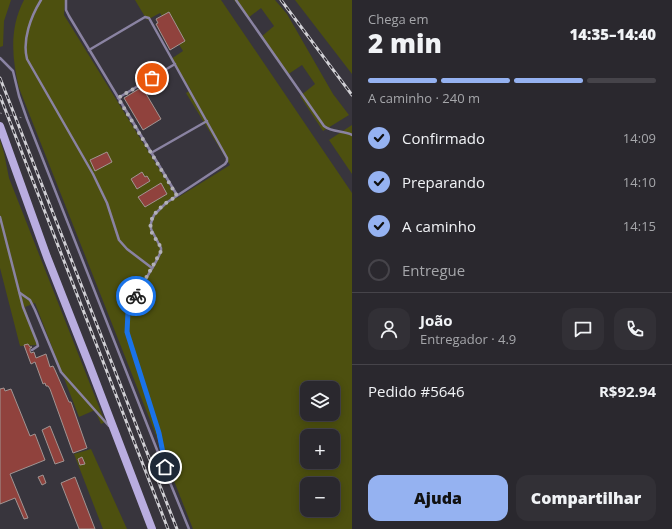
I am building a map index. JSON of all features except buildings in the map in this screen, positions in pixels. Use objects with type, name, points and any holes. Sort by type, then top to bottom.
[{"type":"street","points":[[0,126],[5,136],[33,220],[152,529]]},
{"type":"lane","points":[[42,0],[36,9],[27,34],[25,46],[27,59],[93,174],[107,203],[119,240],[127,249],[152,268]]},
{"type":"lane","points":[[66,0],[66,10],[69,16],[177,196]]},
{"type":"lane","points":[[236,0],[324,126],[332,131],[346,132],[352,135]]},
{"type":"lane","points":[[89,50],[146,17],[150,19],[227,156],[227,161],[225,164],[161,207],[152,220],[150,226],[161,249],[161,253],[130,306],[127,317],[127,329],[159,433],[166,468],[189,529]]},
{"type":"lane","points":[[0,58],[13,71],[19,96],[27,119],[158,453],[166,468]]},
{"type":"lane","points":[[118,98],[175,64]]},
{"type":"lane","points":[[151,153],[207,121]]},
{"type":"lane","points":[[0,217],[23,307],[38,346],[32,350]]},
{"type":"lane","points":[[20,293],[30,300],[60,372],[115,433]]},
{"type":"path","points":[[0,113],[27,119]]},
{"type":"shaded area","points":[[0,0],[11,0],[4,21],[3,46],[0,47]]},
{"type":"shaded area","points":[[24,0],[65,0],[64,15],[177,198],[230,165],[186,93],[191,90],[171,59],[183,51],[160,13],[147,20],[135,0],[221,0],[352,193],[352,529],[193,529],[19,88],[13,44],[16,21]]},
{"type":"shaded area","points":[[234,0],[275,0],[287,14],[333,94],[349,115],[323,131],[300,96],[315,84],[302,65],[287,75],[261,37],[274,26],[261,8],[248,18]]},
{"type":"shaded area","points":[[295,0],[352,0],[352,74]]},
{"type":"shaded area","points":[[352,125],[352,174],[329,140]]},
{"type":"shaded area","points":[[0,140],[9,178],[105,422],[101,424],[95,410],[79,417],[35,303],[25,307],[37,345],[20,346],[0,268]]},
{"type":"shaded area","points":[[91,449],[127,529],[103,529],[74,454]]},
{"type":"railway","points":[[281,0],[352,95]]},
{"type":"railway","points":[[0,78],[177,529]]},
{"type":"railway","points":[[0,96],[168,529]]},
{"type":"way so far","points":[[136,296],[161,253],[161,248],[150,226],[154,215],[161,207],[177,196],[118,98],[152,78]]},
{"type":"route","points":[[136,296],[128,312],[127,332],[159,433],[166,468],[165,467]]}]
